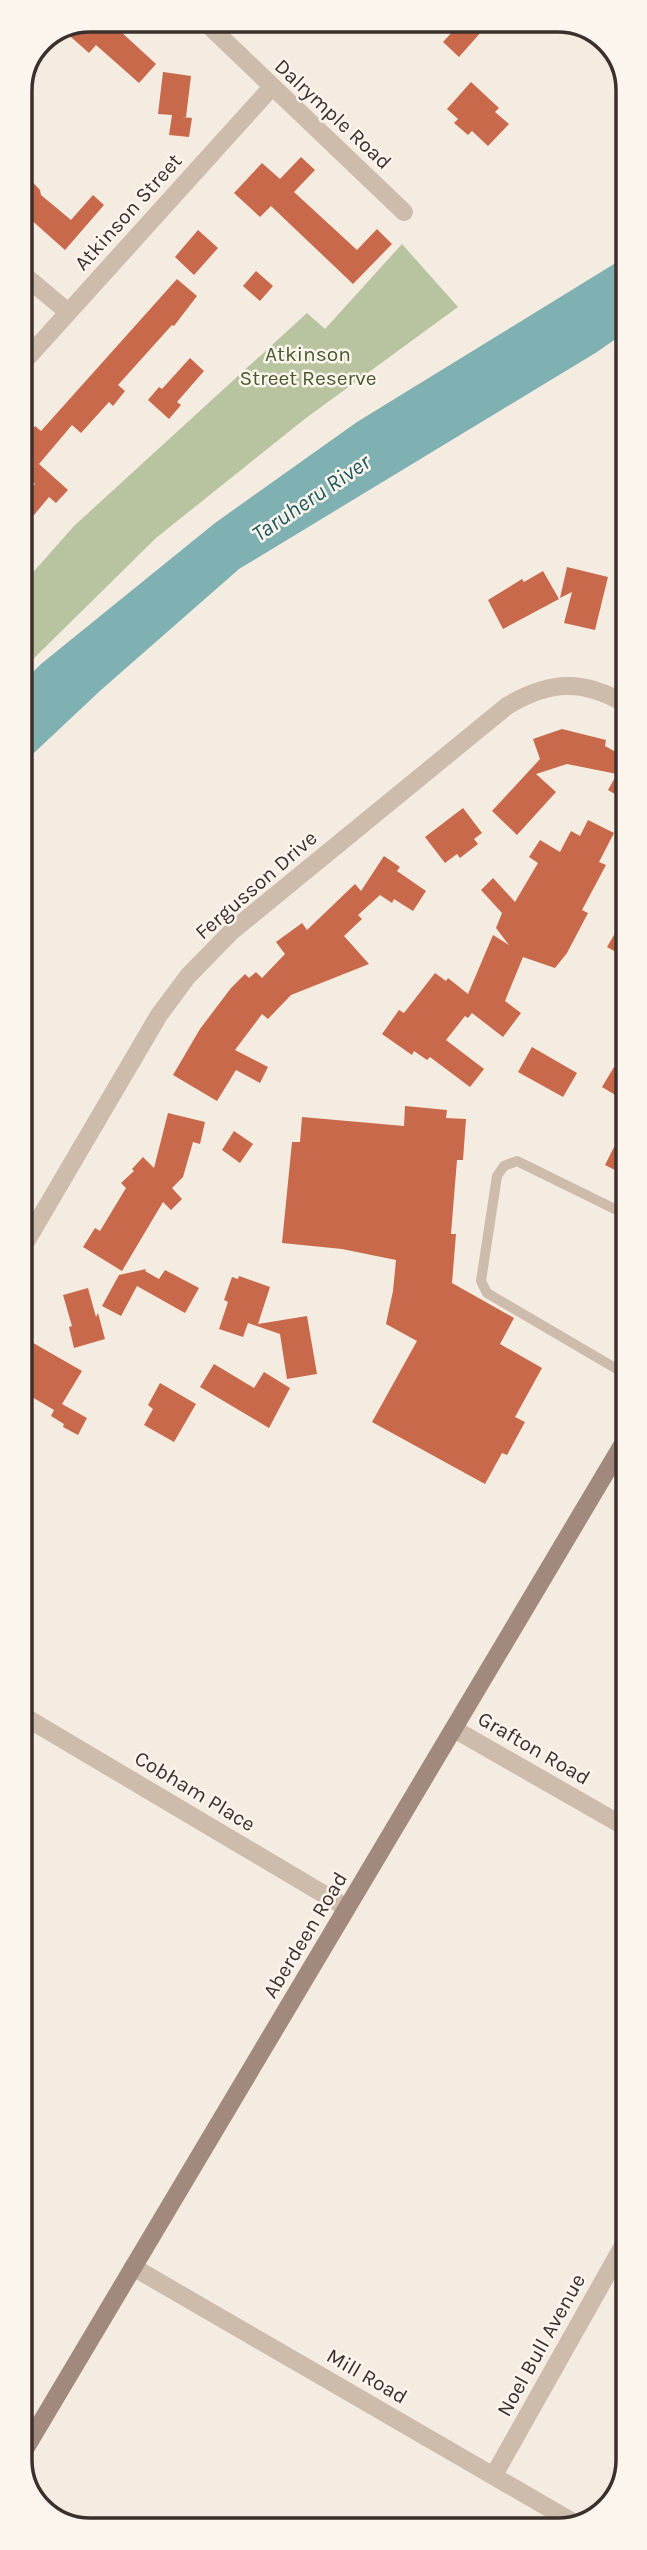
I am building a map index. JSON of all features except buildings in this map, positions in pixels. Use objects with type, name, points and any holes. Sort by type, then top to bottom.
[{"type":"street","name":"Dalrymple Road","points":[[215,32],[404,212]]},
{"type":"street","name":"Atkinson Street","points":[[32,352],[271,88]]},
{"type":"street","points":[[32,282],[68,312]]},
{"type":"street","name":"Fergusson Drive","points":[[32,1232],[159,1015],[188,976],[232,931],[508,706],[529,693],[551,686],[579,687],[616,699]]},
{"type":"street","name":"Aberdeen Road","points":[[32,2436],[616,1456]]},
{"type":"street","name":"Cobham Place","points":[[32,1721],[347,1908]]},
{"type":"street","name":"Grafton Road","points":[[454,1729],[616,1822]]},
{"type":"street","name":"Noel Bull Avenue","points":[[494,2475],[616,2258]]},
{"type":"street","name":"Mill Road","points":[[133,2267],[565,2517]]},
{"type":"lane","points":[[616,1210],[517,1161],[504,1166],[498,1176],[481,1281],[487,1293],[616,1369]]},
{"type":"green space","name":"Atkinson Street Reserve","points":[[402,244],[458,307],[306,418],[156,538],[32,660],[32,573],[74,526],[307,313],[325,329]]},
{"type":"water","name":"Taruheru River","points":[[616,263],[616,339],[239,569],[101,690],[32,755],[32,673],[215,523],[357,422]]}]
